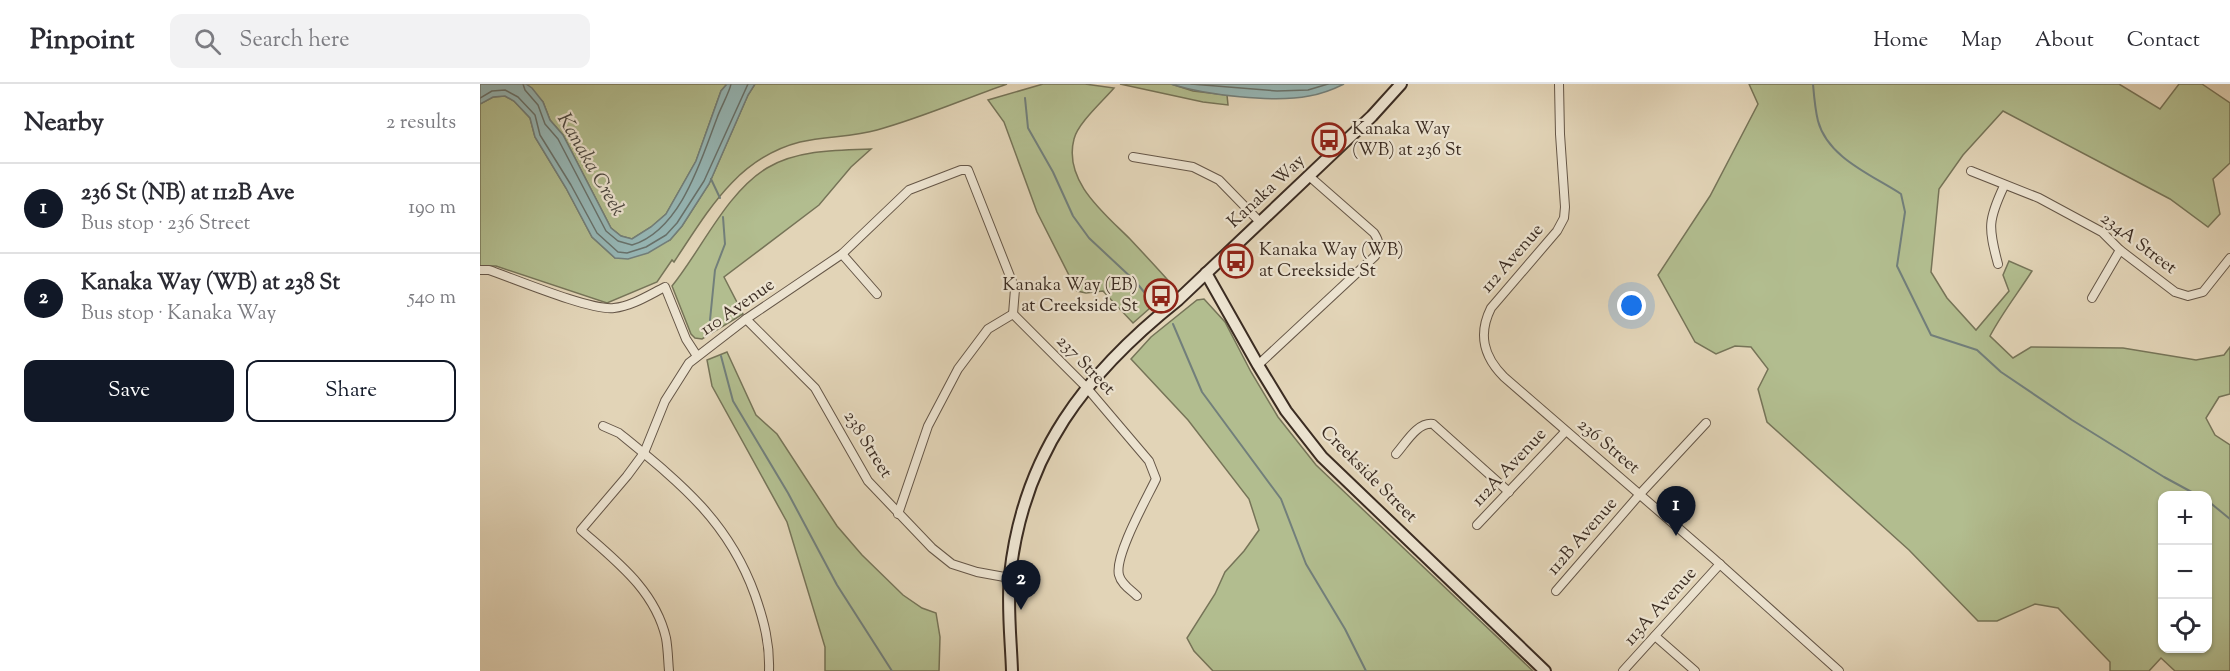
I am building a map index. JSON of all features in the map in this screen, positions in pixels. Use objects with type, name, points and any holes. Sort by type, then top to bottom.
[{"type":"main road","name":"Kanaka Way","points":[[1012,671],[1010,578],[1016,533],[1032,481],[1055,432],[1087,388],[1145,327],[1178,300],[1309,176],[1372,116],[1401,84]]},
{"type":"main road","name":"Creekside Street","points":[[1206,273],[1286,411],[1322,457],[1545,671]]},
{"type":"street","name":"112 Avenue","points":[[1483,331],[1491,308],[1557,231],[1564,218],[1559,84]]},
{"type":"street","points":[[1133,158],[1193,167],[1219,180],[1259,221]]},
{"type":"street","name":"110 Avenue","points":[[669,671],[666,638],[649,598],[635,578],[581,530],[644,453],[680,374],[697,356],[842,254],[909,190],[961,170],[968,170],[1015,289],[1013,314]]},
{"type":"street","name":"234A Street","points":[[1971,171],[2039,198],[2092,226],[2175,292],[2188,296],[2203,292],[2230,258]]},
{"type":"street","points":[[1258,365],[1379,250],[1379,243],[1374,232],[1309,176]]},
{"type":"street","points":[[1998,264],[1991,240],[1991,214],[2004,186]]},
{"type":"street","points":[[2092,298],[2120,250]]},
{"type":"street","points":[[842,254],[877,294]]},
{"type":"street","points":[[480,270],[489,270],[592,306],[612,309],[631,304],[665,287],[686,339],[697,356]]},
{"type":"street","points":[[898,514],[928,426],[958,369],[988,329],[1013,314]]},
{"type":"street","name":"237 Street","points":[[1013,314],[1087,388],[1149,462],[1156,479],[1126,542],[1119,568],[1119,576],[1137,596]]},
{"type":"street","name":"238 Street","points":[[746,320],[815,388],[868,481],[932,548],[952,564],[977,572],[1010,578]]},
{"type":"street","name":"236 Street","points":[[1483,331],[1485,351],[1497,369],[1565,432],[1640,494],[1839,671]]},
{"type":"street","name":"112B Avenue","points":[[1556,591],[1640,494],[1706,423]]},
{"type":"street","points":[[1396,454],[1417,429],[1433,424],[1509,492]]},
{"type":"street","points":[[603,426],[619,433],[644,453],[702,505],[716,521],[750,580],[767,634],[769,671]]},
{"type":"street","name":"112A Avenue","points":[[1477,525],[1565,432]]},
{"type":"street","name":"113A Avenue","points":[[1623,671],[1720,564]]},
{"type":"street","points":[[1655,636],[1695,671]]},
{"type":"green space","points":[[526,84],[727,84],[721,91],[696,161],[666,214],[632,239],[621,236],[611,228],[563,135],[550,120],[543,102]]},
{"type":"green space","points":[[755,84],[1007,84],[877,130],[800,142],[759,160],[726,189],[657,282],[607,303],[496,266],[480,266],[480,104],[493,97],[505,96],[514,101],[530,118],[535,137],[592,237],[615,258],[670,240],[682,226],[709,184]]},
{"type":"green space","points":[[1043,84],[1085,84],[1114,88],[1080,126],[1074,139],[1072,154],[1074,169],[1088,195],[1174,287],[1133,323],[1103,291],[1086,293],[1077,291],[1037,212],[1004,122],[988,100]]},
{"type":"green space","points":[[1120,84],[1171,84],[1193,91],[1227,95],[1228,105],[1203,102]]},
{"type":"green space","points":[[1749,84],[2119,84],[2160,109],[2179,84],[2202,84],[2230,103],[2230,163],[2213,179],[2220,214],[2208,227],[2170,199],[2003,111],[1963,155],[1939,189],[1931,272],[1947,298],[1976,330],[2009,291],[2003,275],[2009,261],[2032,271],[1990,336],[2013,358],[2031,347],[2123,348],[2196,360],[2224,355],[2230,347],[2230,394],[2219,397],[2206,418],[2215,435],[2230,445],[2230,671],[2175,671],[2161,658],[2149,671],[2110,671],[2110,662],[2058,608],[2035,604],[1997,621],[1978,621],[1909,550],[1767,422],[1758,389],[1768,369],[1751,347],[1735,346],[1716,354],[1695,342],[1658,275],[1710,196],[1758,104]]},
{"type":"green space","points":[[871,149],[851,167],[819,205],[724,277],[743,314],[702,339],[695,338],[691,334],[672,286],[715,222],[739,192],[767,168],[791,158],[818,152]]},
{"type":"green space","points":[[1204,299],[1225,322],[1278,417],[1316,465],[1533,671],[1213,671],[1194,651],[1187,638],[1215,594],[1225,572],[1259,530],[1249,499],[1188,420],[1131,359],[1151,337],[1197,300]]},
{"type":"green space","points":[[727,352],[756,415],[777,434],[837,526],[862,555],[903,595],[922,608],[936,613],[940,637],[939,671],[825,671],[825,647],[787,522],[712,386],[707,360]]},
{"type":"water","points":[[480,84],[526,84],[532,88],[543,102],[550,120],[563,135],[611,228],[621,236],[632,239],[666,214],[696,161],[721,91],[727,84],[755,84],[709,184],[682,226],[670,240],[648,253],[628,259],[615,258],[592,237],[535,137],[530,118],[514,101],[505,96],[493,97],[480,104]]},
{"type":"water","points":[[1171,84],[1344,84],[1314,95],[1277,99],[1220,94]]},
{"type":"waterway","points":[[1813,84],[1818,121],[1831,145],[1852,164],[1901,194],[1905,212],[1897,266],[1931,335],[1977,350],[2001,372],[2072,420],[2190,491]]},
{"type":"waterway","points":[[1025,98],[1028,128],[1053,172],[1073,216],[1089,238],[1135,281],[1149,298]]},
{"type":"waterway","points":[[711,179],[720,198]]},
{"type":"waterway","points":[[710,320],[715,270],[725,244],[723,217]]},
{"type":"waterway","points":[[1173,324],[1202,392],[1281,499],[1306,564],[1345,629],[1366,671]]},
{"type":"waterway","points":[[721,356],[733,401],[788,493],[837,585],[892,671]]},
{"type":"waterway","points":[[2212,504],[2230,519]]},
{"type":"place","name":"Kanaka Way (WB) at 236 St","points":[[1329,140]]},
{"type":"place","name":"Kanaka Way (WB) at Creekside St","points":[[1236,261]]},
{"type":"place","name":"Kanaka Way (EB) at Creekside St","points":[[1161,296]]},
{"type":"place","name":"236 St (NB) at 112B Ave","points":[[1676,536]]},
{"type":"place","name":"Kanaka Way (WB) at 238 St","points":[[1021,610]]},
{"type":"water label","name":"Kanaka Creek","points":[[590,165]]}]
